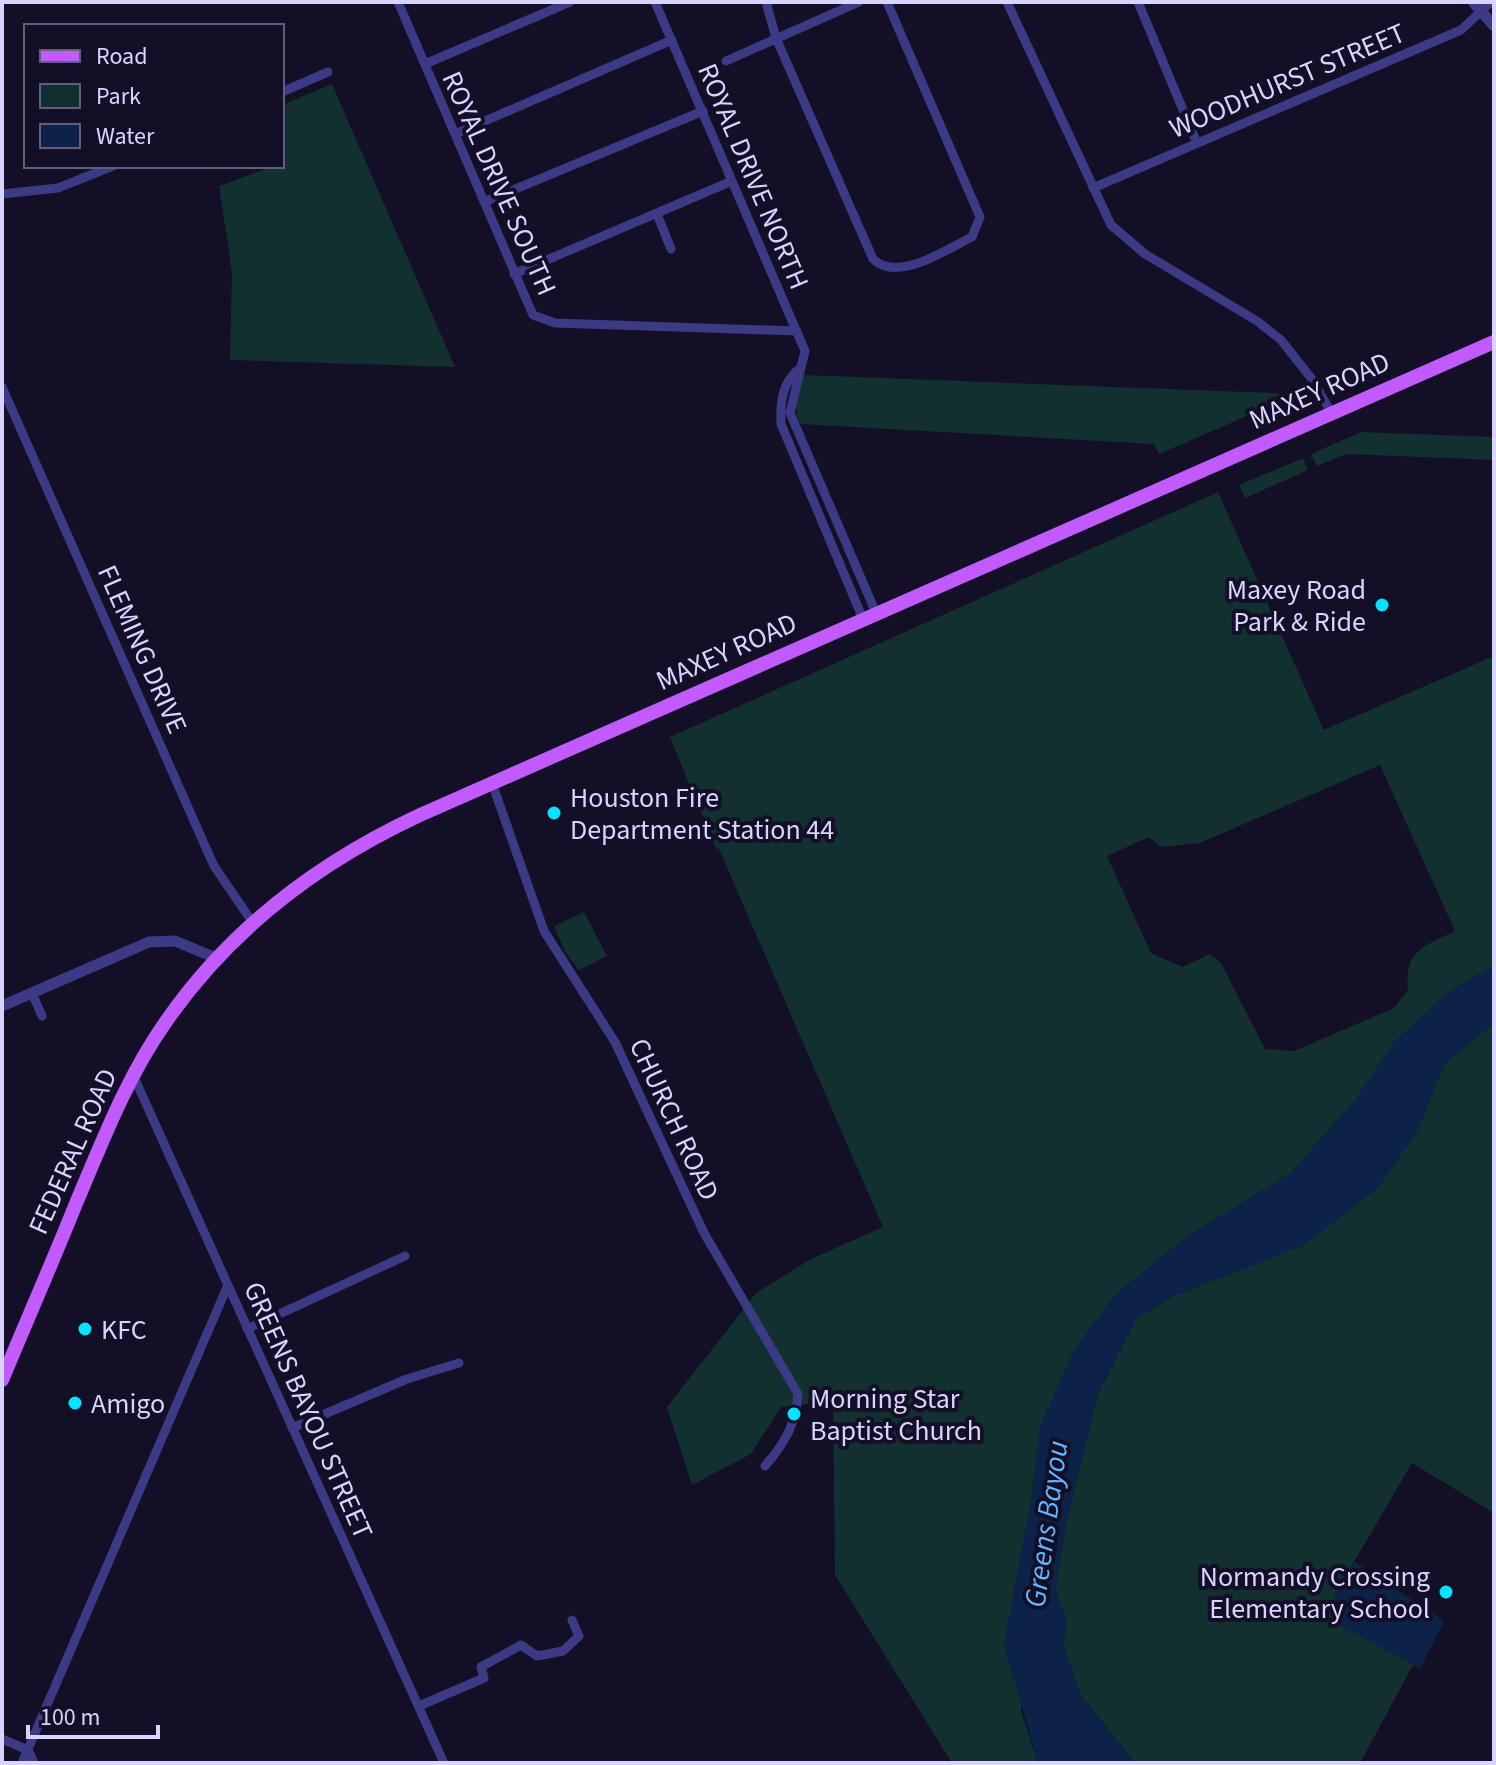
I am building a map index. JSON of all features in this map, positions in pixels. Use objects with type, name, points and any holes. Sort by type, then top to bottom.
[{"type":"main road","name":"MAXEY ROAD","points":[[216,958],[253,923],[324,867],[367,840],[1494,342]]},
{"type":"main road","name":"FEDERAL ROAD","points":[[2,1380],[133,1075],[163,1025],[216,958]]},
{"type":"street","name":"ROYAL DRIVE SOUTH","points":[[398,2],[533,315],[555,323],[797,331]]},
{"type":"street","points":[[425,64],[570,2]]},
{"type":"street","name":"ROYAL DRIVE NORTH","points":[[655,2],[805,351],[790,413],[835,518],[870,616]]},
{"type":"street","points":[[766,2],[776,38],[873,259],[881,267],[895,270],[972,237],[980,217],[887,2]]},
{"type":"street","points":[[726,61],[859,2]]},
{"type":"street","points":[[1007,2],[1111,225],[1145,254],[1257,321],[1281,340],[1311,378],[1331,412]]},
{"type":"street","points":[[1138,2],[1196,141]]},
{"type":"street","name":"WOODHURST STREET","points":[[1093,188],[1196,141],[1461,30],[1477,6],[1491,2]]},
{"type":"street","points":[[1477,6],[1494,26]]},
{"type":"street","points":[[455,134],[672,40]]},
{"type":"street","points":[[284,91],[328,72]]},
{"type":"street","points":[[484,202],[703,111]]},
{"type":"street","points":[[2,194],[58,188],[108,168]]},
{"type":"street","points":[[514,274],[732,181]]},
{"type":"street","points":[[657,214],[671,249]]},
{"type":"street","points":[[800,368],[791,375],[782,396],[781,424],[822,524],[870,616]]},
{"type":"street","name":"FLEMING DRIVE","points":[[2,387],[214,866],[253,923]]},
{"type":"street","points":[[822,524],[835,518]]},
{"type":"street","name":"CHURCH ROAD","points":[[492,783],[544,931],[615,1042],[704,1233],[798,1394],[797,1413],[785,1444],[765,1466]]},
{"type":"street","points":[[2,1006],[149,942],[175,941],[216,958]]},
{"type":"street","points":[[32,993],[42,1016]]},
{"type":"street","name":"GREENS BAYOU STREET","points":[[133,1075],[444,1763]]},
{"type":"street","points":[[247,1329],[405,1256]]},
{"type":"street","points":[[22,1763],[228,1285]]},
{"type":"street","points":[[292,1428],[407,1379],[459,1363]]},
{"type":"street","points":[[419,1706],[484,1678],[481,1667],[521,1645],[537,1656],[563,1651],[579,1636],[572,1620]]},
{"type":"street","points":[[2,1739],[28,1750],[34,1763]]},
{"type":"green space","points":[[332,84],[455,367],[230,360],[232,272],[219,186],[262,168],[284,168],[284,104]]},
{"type":"green space","points":[[804,375],[1298,394],[1159,454],[1154,444],[800,424],[796,400]]},
{"type":"green space","points":[[1361,432],[1494,437],[1494,460],[1346,454],[1317,466],[1311,454]]},
{"type":"green space","points":[[1303,458],[1308,470],[1245,498],[1239,485]]},
{"type":"green space","points":[[1218,492],[1324,730],[1494,656],[1494,965],[1444,995],[1395,1042],[1356,1099],[1291,1173],[1188,1236],[1114,1296],[1041,1424],[1031,1500],[1021,1711],[1038,1763],[952,1763],[835,1575],[833,1401],[781,1407],[751,1454],[692,1485],[667,1407],[756,1293],[811,1259],[883,1227],[719,849],[715,847],[670,737]],"holes":[[[1380,765],[1455,931],[1425,946],[1413,958],[1409,966],[1408,990],[1394,1008],[1294,1051],[1265,1049],[1221,963],[1210,954],[1183,967],[1151,953],[1107,856],[1149,837],[1161,847],[1200,843]]]},
{"type":"green space","points":[[584,912],[607,956],[579,970],[565,952],[554,926]]},
{"type":"green space","points":[[1494,1023],[1494,1513],[1412,1463],[1354,1562],[1444,1621],[1420,1668],[1413,1665],[1360,1763],[1135,1763],[1080,1694],[1063,1646],[1067,1623],[1055,1590],[1066,1523],[1098,1394],[1136,1319],[1173,1296],[1304,1245],[1415,1135],[1445,1063]]},
{"type":"water","name":"Greens Bayou","points":[[1494,965],[1494,1023],[1445,1063],[1415,1135],[1378,1188],[1304,1245],[1173,1296],[1136,1319],[1098,1394],[1066,1523],[1055,1590],[1067,1623],[1063,1646],[1080,1694],[1135,1763],[1038,1763],[1004,1644],[1031,1500],[1041,1424],[1074,1350],[1114,1296],[1188,1236],[1291,1173],[1356,1099],[1394,1042],[1444,995]]},
{"type":"water","points":[[1353,1563],[1444,1621],[1420,1668],[1337,1624],[1335,1593]]},
{"type":"place","name":"Maxey Road Park & Ride","points":[[1382,605]]},
{"type":"place","name":"Houston Fire Department Station 44","points":[[554,813]]},
{"type":"place","name":"KFC","points":[[85,1329]]},
{"type":"place","name":"Amigo","points":[[75,1403]]},
{"type":"place","name":"Morning Star Baptist Church","points":[[794,1414]]},
{"type":"place","name":"Normandy Crossing Elementary School","points":[[1446,1592]]}]
